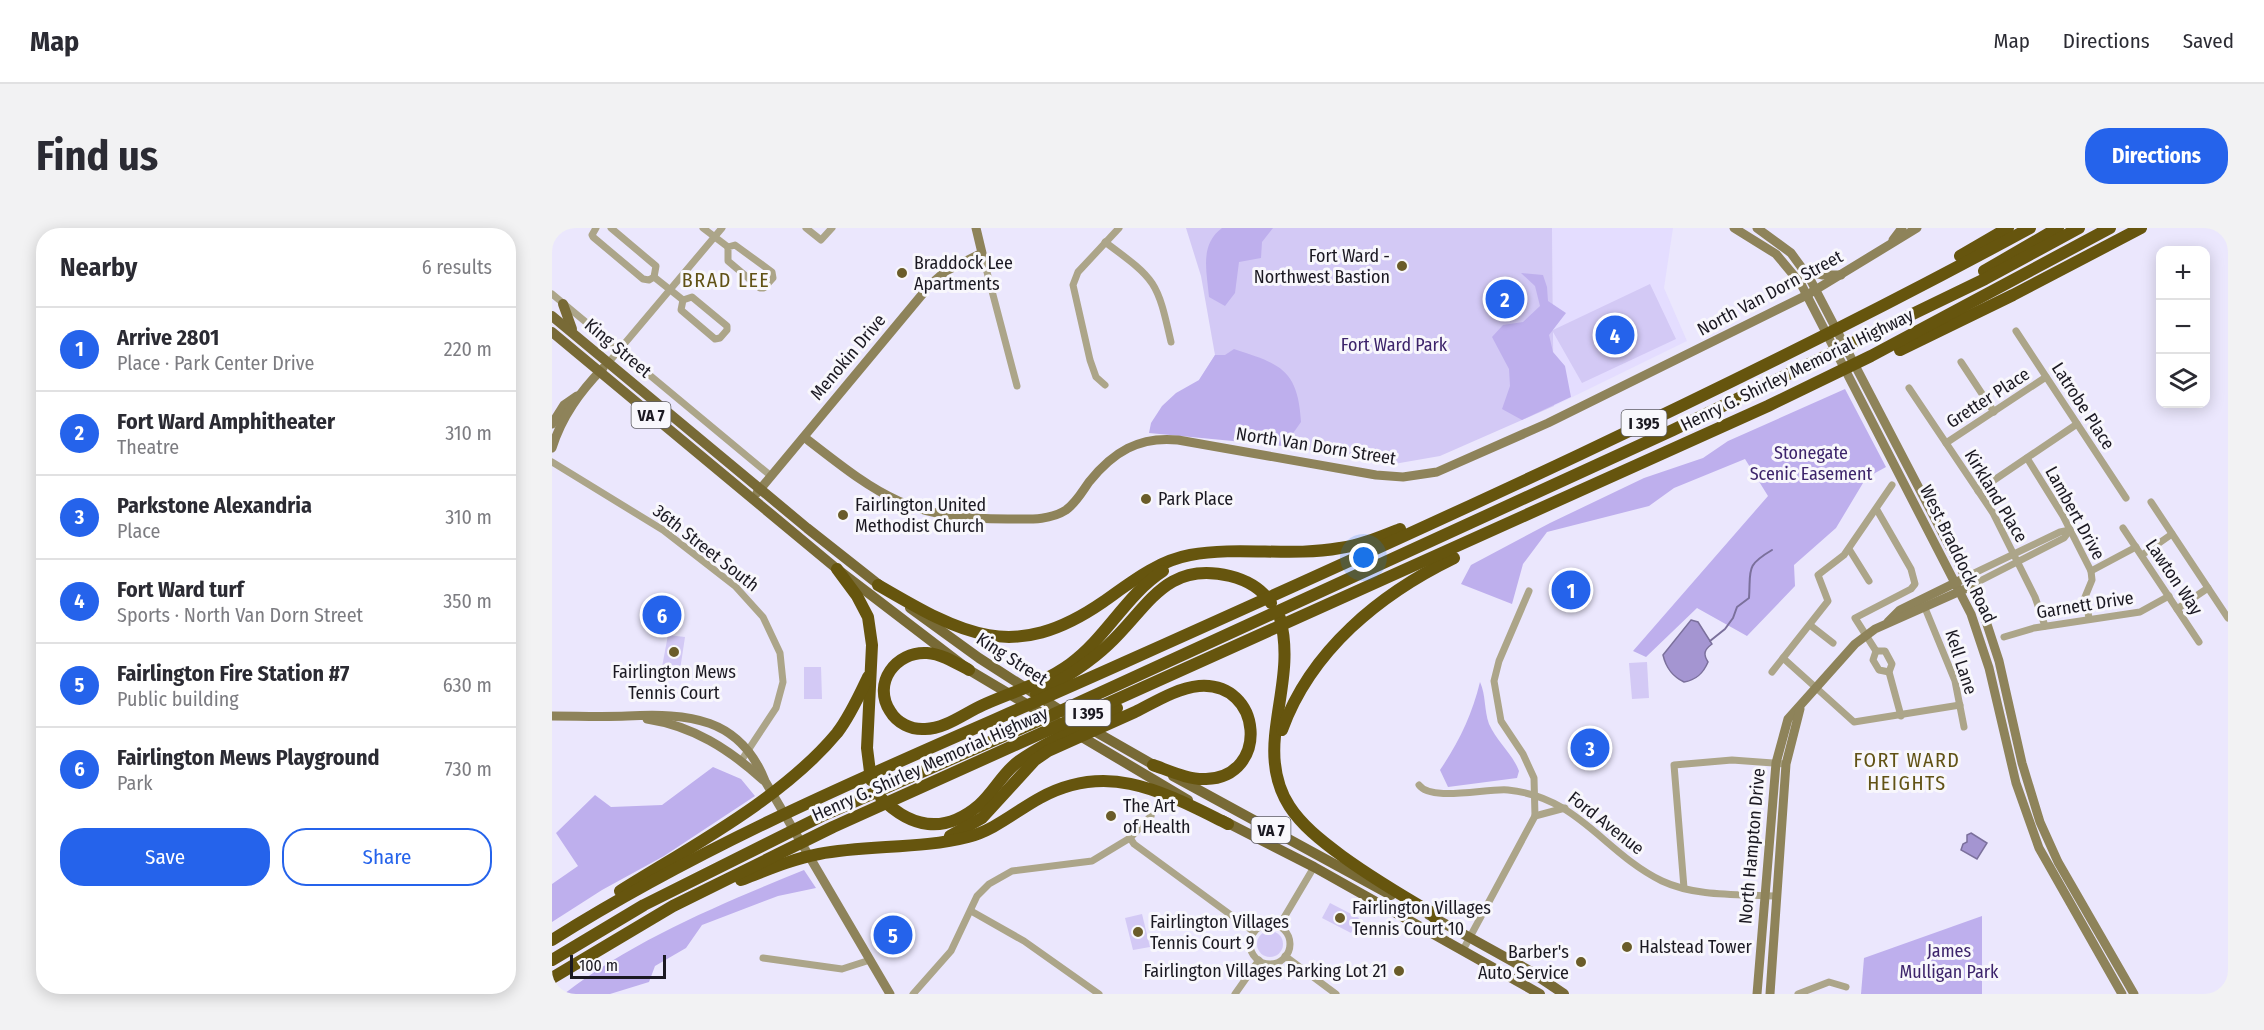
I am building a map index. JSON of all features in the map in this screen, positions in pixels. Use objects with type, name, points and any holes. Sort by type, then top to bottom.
[{"type":"highway","points":[[1919,287],[1936,269],[2008,228]]},
{"type":"highway","name":"Henry G. Shirley Memorial Highway","points":[[552,940],[755,828],[1268,598],[1519,482],[1811,342],[2030,228]]},
{"type":"highway","points":[[1895,323],[2058,228]]},
{"type":"highway","points":[[552,960],[645,905],[824,814],[1482,520],[1818,361],[2020,261],[2079,228]]},
{"type":"highway","name":"Henry G. Shirley Memorial Highway","points":[[552,978],[673,906],[833,826],[1197,665],[1768,406],[1796,402],[1830,380],[1873,359],[2110,228]]},
{"type":"highway","points":[[1873,359],[2023,290],[2141,228]]},
{"type":"highway","points":[[878,585],[958,627],[997,637],[1020,637],[1068,623],[1160,565],[1180,557],[1209,553],[1324,550],[1363,543],[1519,482]]},
{"type":"highway","points":[[1275,754],[1281,732],[1298,696],[1328,653],[1360,618],[1431,569],[1596,485]]},
{"type":"highway","points":[[969,670],[944,657],[915,652],[904,657],[890,669],[885,684],[886,703],[897,721],[927,729],[946,724],[1047,678],[1087,650],[1138,591],[1154,577],[1185,560],[1209,553]]},
{"type":"highway","points":[[837,569],[857,596],[868,617],[872,645],[867,748],[872,782],[879,796],[897,814],[909,820],[940,824],[956,819],[978,805],[1016,763],[1048,740],[1099,717],[1197,665]]},
{"type":"highway","points":[[975,728],[1070,675],[1109,645],[1141,606],[1184,576],[1211,572],[1240,579],[1252,584],[1268,598],[1280,618],[1286,642],[1275,754],[1280,788],[1289,808],[1301,824],[1377,882],[1432,913],[1434,917]]},
{"type":"highway","points":[[574,926],[600,904],[700,842],[795,776],[838,730],[871,671]]},
{"type":"highway","points":[[938,841],[982,818],[1035,760],[1048,751],[1174,693],[1190,688],[1210,687],[1231,694],[1244,708],[1250,721],[1251,739],[1244,760],[1233,771],[1217,777],[1201,779],[1153,765]]},
{"type":"highway","points":[[587,956],[736,882],[788,862],[818,854],[968,837],[994,826],[1056,790],[1085,782],[1128,782],[1153,789],[1228,824]]},
{"type":"main road","points":[[976,228],[982,253]]},
{"type":"main road","name":"West Braddock Road","points":[[1734,228],[1776,255],[1812,293],[1968,582],[1995,646],[2025,774],[2040,822],[2058,862],[2134,994]]},
{"type":"main road","name":"West Braddock Road","points":[[1757,228],[1785,247],[1805,271],[1812,293],[1958,587],[1983,647],[2016,783],[2039,848],[2122,994]]},
{"type":"main road","points":[[1893,240],[1903,228]]},
{"type":"main road","name":"North Van Dorn Street","points":[[804,437],[864,484],[893,500],[933,514],[965,518],[1032,519],[1058,514],[1073,503],[1113,456],[1130,446],[1154,439],[1178,440],[1376,476],[1423,475],[1451,467],[1548,423],[1812,293],[1893,240],[1917,228]]},
{"type":"main road","name":"Menokin Drive","points":[[752,498],[930,285],[946,272],[982,253]]},
{"type":"main road","points":[[1805,271],[1823,275],[1843,274]]},
{"type":"main road","points":[[563,304],[568,322],[574,332]]},
{"type":"main road","name":"King Street","points":[[552,316],[878,585],[1008,678],[1108,740],[1434,917],[1564,994]]},
{"type":"main road","name":"King Street","points":[[552,332],[837,569],[969,670],[1228,824],[1314,867],[1540,994]]},
{"type":"main road","points":[[552,448],[555,422],[564,405],[577,396],[609,362]]},
{"type":"main road","name":"North Hampton Drive","points":[[1757,994],[1764,895],[1788,719],[1800,709],[1866,636],[1888,622],[1900,610],[1968,582]]},
{"type":"main road","name":"North Hampton Drive","points":[[1888,622],[1925,609],[1958,587]]},
{"type":"main road","points":[[552,716],[659,718],[681,715],[706,721],[735,737],[749,749],[765,781],[890,994]]},
{"type":"main road","points":[[659,718],[707,738],[765,781]]},
{"type":"main road","points":[[706,721],[710,730],[707,738]]},
{"type":"main road","name":"North Hampton Drive","points":[[1770,994],[1781,764]]},
{"type":"street","points":[[596,228],[593,237],[643,279],[649,280],[654,277],[656,266],[611,228]]},
{"type":"street","points":[[704,228],[728,247]]},
{"type":"street","points":[[609,362],[722,228]]},
{"type":"street","points":[[806,228],[821,240],[832,228]]},
{"type":"street","points":[[1105,385],[1096,377],[1090,360],[1073,285],[1078,272],[1119,228]]},
{"type":"street","points":[[1105,242],[1153,280],[1171,342]]},
{"type":"street","points":[[735,245],[741,247],[772,272],[773,278],[764,288],[760,288],[728,261],[728,247],[735,245]]},
{"type":"street","points":[[982,253],[1017,386]]},
{"type":"street","points":[[654,277],[683,300]]},
{"type":"street","points":[[552,294],[771,476]]},
{"type":"street","points":[[692,297],[727,326],[727,330],[720,338],[715,339],[683,312],[683,300],[692,297]]},
{"type":"street","name":"Latrobe Place","points":[[2016,331],[2126,498]]},
{"type":"street","points":[[1961,362],[1994,412]]},
{"type":"street","name":"Gretter Place","points":[[1946,443],[2046,377]]},
{"type":"street","name":"Kirkland Place","points":[[1909,388],[1993,513],[2035,597],[2044,626]]},
{"type":"street","points":[[1978,490],[2077,424]]},
{"type":"street","name":"Lambert Drive","points":[[2026,458],[2070,530],[2091,570],[2092,580],[2085,597],[2089,618]]},
{"type":"street","name":"36th Street South","points":[[552,462],[671,536],[735,586],[763,617],[780,653],[783,682],[776,708],[741,761]]},
{"type":"street","points":[[1772,672],[1828,602],[1818,575],[1849,549],[1892,485]]},
{"type":"street","points":[[2151,502],[2228,618]]},
{"type":"street","points":[[1876,651],[1856,621],[1856,617],[1914,587],[1911,569],[1877,510]]},
{"type":"street","name":"Lawton Way","points":[[2123,528],[2199,642]]},
{"type":"street","name":"North Hampton Drive","points":[[1968,582],[2015,558],[2064,538],[2070,530]]},
{"type":"street","points":[[2142,555],[2172,534]]},
{"type":"street","points":[[2091,570],[2136,547]]},
{"type":"street","points":[[1849,549],[1869,581]]},
{"type":"street","points":[[2177,609],[2208,588]]},
{"type":"street","points":[[1463,950],[1535,816],[1534,778],[1501,721],[1494,681],[1499,661],[1529,591]]},
{"type":"street","name":"Garnett Drive","points":[[2004,637],[2044,626],[2140,612],[2169,596]]},
{"type":"street","name":"Kell Lane","points":[[1925,609],[1950,667],[1964,727]]},
{"type":"street","points":[[1810,625],[1833,643]]},
{"type":"street","points":[[1876,651],[1885,651],[1893,664],[1889,672],[1901,716]]},
{"type":"street","points":[[1876,651],[1873,660],[1879,670],[1889,672]]},
{"type":"street","points":[[1783,658],[1818,687],[1854,722],[1960,705]]},
{"type":"street","points":[[1684,888],[1674,765],[1732,760],[1781,764]]},
{"type":"street","name":"Ford Avenue","points":[[1419,785],[1430,792],[1499,789],[1535,795],[1565,808],[1644,872],[1684,888],[1775,896]]},
{"type":"street","points":[[1535,816],[1565,808]]},
{"type":"street","points":[[913,994],[951,951],[977,896],[1001,876],[1027,868],[1092,861],[1130,838],[1152,816]]},
{"type":"street","points":[[1130,838],[1134,844],[1254,932]]},
{"type":"street","points":[[1279,926],[1314,867]]},
{"type":"street","points":[[971,911],[1017,937],[1099,994]]},
{"type":"street","points":[[1266,924],[1279,926],[1289,939],[1285,956],[1273,963],[1259,960],[1250,946],[1254,932],[1266,924]]},
{"type":"street","points":[[1285,956],[1336,994]]},
{"type":"street","points":[[763,958],[843,969],[870,960]]},
{"type":"street","points":[[1235,994],[1259,960]]},
{"type":"street","points":[[1798,994],[1829,982],[1846,987]]},
{"type":"shaded area","points":[[1552,228],[1673,228],[1664,288],[1687,341],[1554,406]]},
{"type":"shaded area","points":[[1691,620],[1698,622],[1712,644],[1705,652],[1708,662],[1704,670],[1696,678],[1684,682],[1670,671],[1663,655]]},
{"type":"shaded area","points":[[1971,833],[1987,843],[1977,859],[1961,850],[1963,844],[1967,842],[1967,835]]},
{"type":"green space","name":"Fort Ward Park","points":[[1186,228],[1552,228],[1553,330],[1650,284],[1676,339],[1582,383],[1553,332],[1554,406],[1440,456],[1394,464],[1196,432],[1199,380],[1215,355],[1201,276]]},
{"type":"green space","points":[[1222,228],[1273,228],[1262,242],[1261,258],[1239,262],[1235,293],[1225,306],[1209,297],[1206,269],[1210,242]]},
{"type":"green space","points":[[1521,273],[1543,275],[1548,301],[1566,313],[1549,335],[1553,352],[1565,366],[1571,397],[1522,420],[1502,409],[1510,386],[1509,369],[1492,337],[1503,325],[1523,322],[1540,306],[1535,286]]},
{"type":"green space","points":[[1234,349],[1275,365],[1291,380],[1296,390],[1301,422],[1284,446],[1149,433],[1151,423],[1162,406],[1176,393],[1199,380],[1215,355],[1225,355]]},
{"type":"green space","name":"Stonegate Scenic Easement","points":[[1845,389],[1886,467],[1866,478],[1836,528],[1794,565],[1795,586],[1747,636],[1697,608],[1646,657],[1633,651],[1768,496],[1745,459],[1674,488],[1649,506],[1547,532],[1523,564],[1512,604],[1461,584],[1471,565],[1550,523],[1644,478],[1703,458],[1728,441]]},
{"type":"green space","name":"Fairlington Mews Tennis Court","points":[[668,635],[685,637],[680,670],[662,667]]},
{"type":"green space","points":[[1647,662],[1649,698],[1632,699],[1629,663]]},
{"type":"green space","points":[[804,667],[821,667],[822,699],[804,699]]},
{"type":"green space","points":[[1480,682],[1489,724],[1516,765],[1519,771],[1517,778],[1448,787],[1440,770],[1464,728]]},
{"type":"green space","points":[[713,767],[741,779],[755,796],[664,856],[602,890],[552,922],[552,884],[578,866],[556,833],[595,795],[611,807],[662,805]]},
{"type":"green space","points":[[804,870],[816,888],[778,896],[702,925],[686,948],[655,966],[649,982],[610,994],[564,994],[591,974],[649,940],[741,896]]},
{"type":"green space","name":"Fairlington Villages Tennis Court 10","points":[[1330,903],[1359,918],[1351,933],[1322,918]]},
{"type":"green space","name":"Fairlington Villages Tennis Court 9","points":[[1142,914],[1150,947],[1133,950],[1125,918]]},
{"type":"green space","name":"James Mulligan Park","points":[[1982,916],[1982,994],[1861,994],[1864,958]]},
{"type":"green space","points":[[1270,931],[1279,935],[1283,944],[1279,953],[1270,957],[1261,953],[1257,944],[1261,935]]},
{"type":"waterway","points":[[1710,641],[1725,629],[1737,607],[1749,598],[1751,569],[1757,560],[1772,550]]},
{"type":"place","name":"Fort Ward - Northwest Bastion","points":[[1402,266]]},
{"type":"place","name":"Braddock Lee Apartments","points":[[902,273]]},
{"type":"place","name":"Fort Ward Amphitheater","points":[[1505,299]]},
{"type":"place","name":"Fort Ward turf","points":[[1615,335]]},
{"type":"place","name":"Park Place","points":[[1146,499]]},
{"type":"place","name":"Fairlington United Methodist Church","points":[[843,515]]},
{"type":"place","name":"Arrive 2801","points":[[1571,590]]},
{"type":"place","name":"Fairlington Mews Playground","points":[[662,615]]},
{"type":"place","name":"Fairlington Mews Tennis Court","points":[[674,652]]},
{"type":"place","name":"Parkstone Alexandria","points":[[1590,748]]},
{"type":"place","name":"The Art of Health","points":[[1111,816]]},
{"type":"place","name":"Fairlington Villages Tennis Court 10","points":[[1340,918]]},
{"type":"place","name":"Fairlington Villages Tennis Court 9","points":[[1138,932]]},
{"type":"place","name":"Fairlington Fire Station #7","points":[[893,935]]},
{"type":"place","name":"Halstead Tower","points":[[1627,947]]},
{"type":"place","name":"Barber's Auto Service","points":[[1581,962]]},
{"type":"place","name":"Fairlington Villages Parking Lot 21","points":[[1399,971]]},
{"type":"district","name":"BRAD LEE","points":[[726,280]]},
{"type":"district","name":"FORT WARD HEIGHTS","points":[[1907,772]]}]
